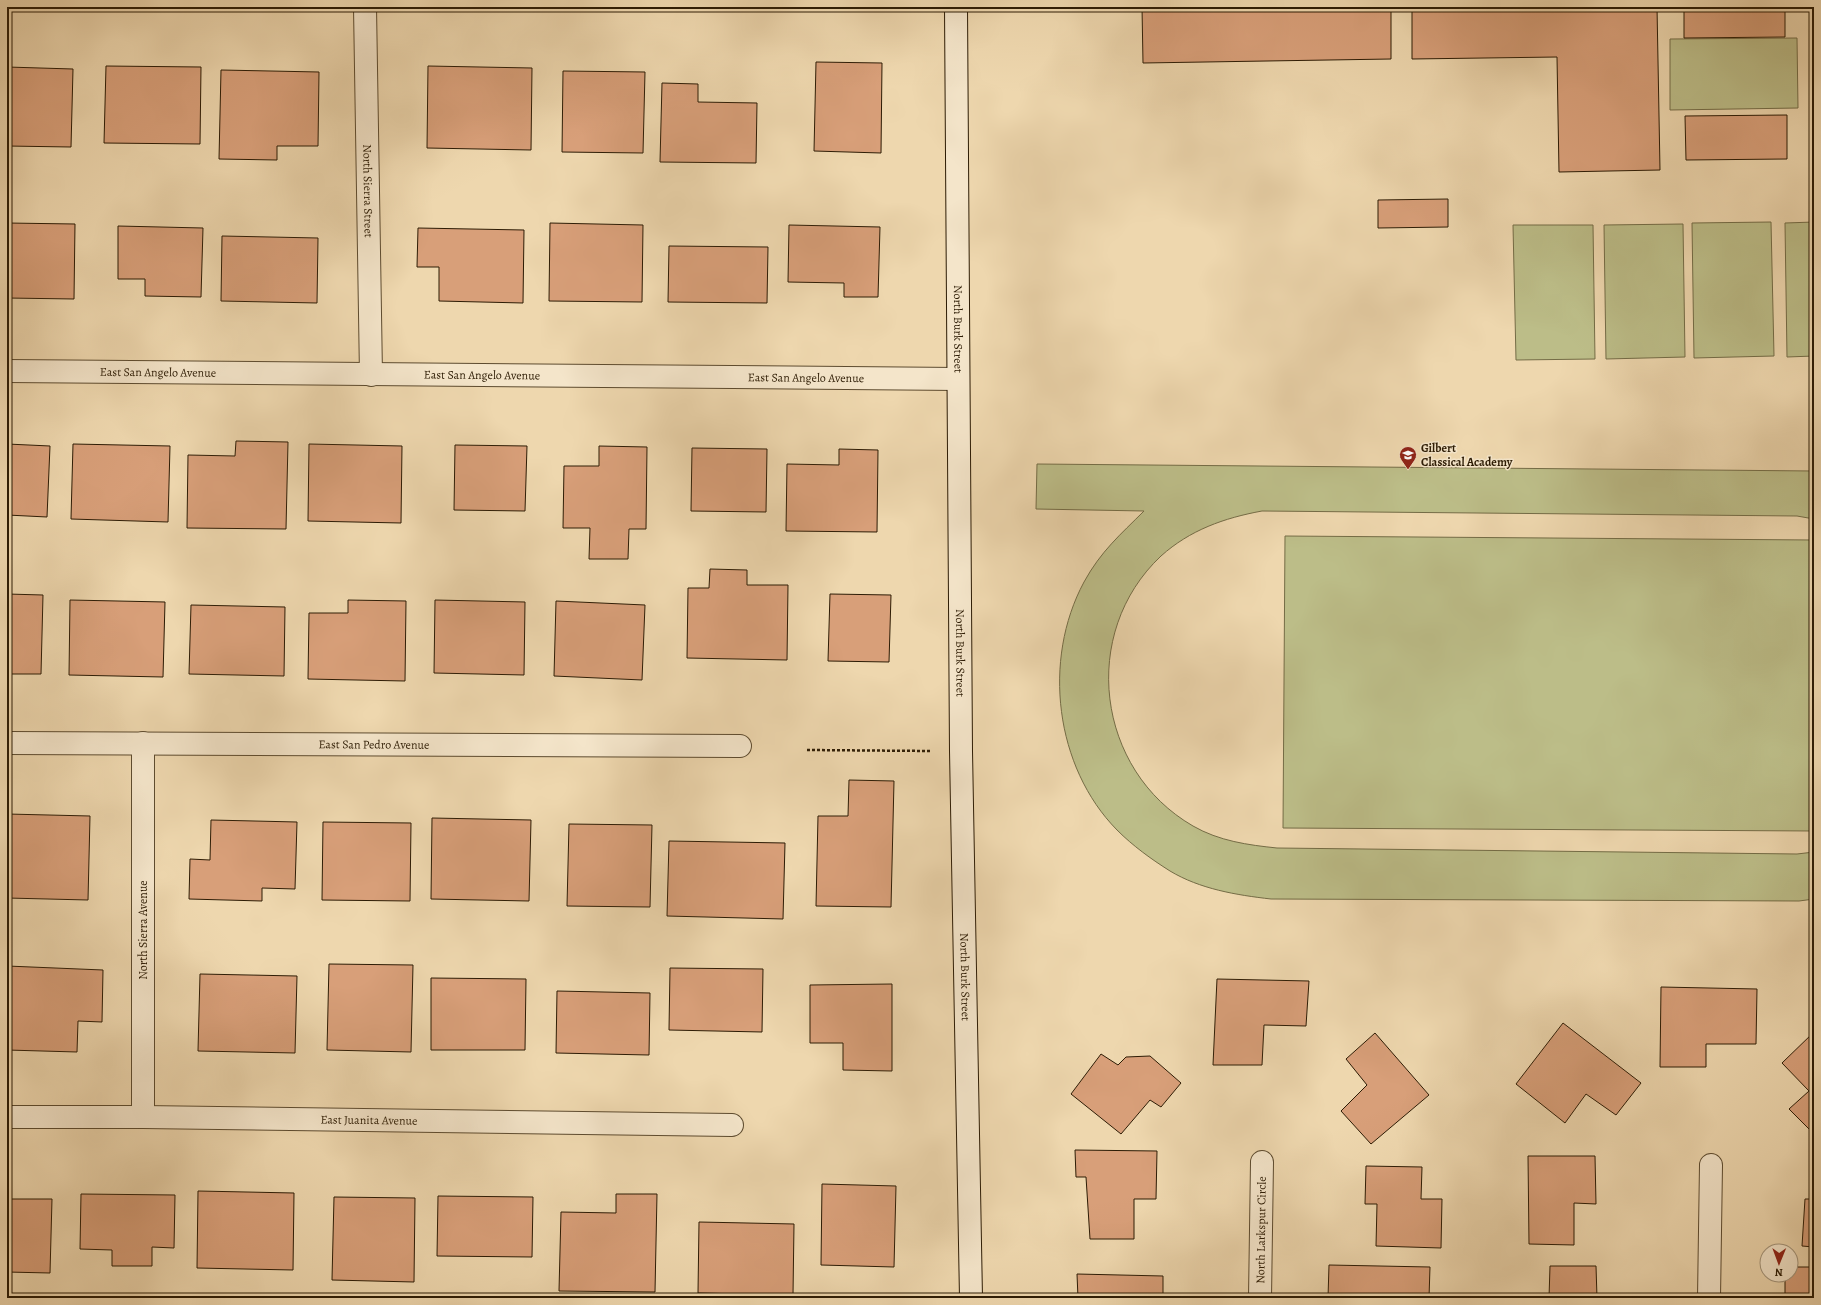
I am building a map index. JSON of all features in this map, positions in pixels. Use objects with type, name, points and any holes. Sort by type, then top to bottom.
[{"type":"street","name":"North Sierra Street","points":[[365,7],[371,375]]},
{"type":"street","name":"North Burk Street","points":[[956,7],[961,751],[971,1298]]},
{"type":"street","name":"East San Angelo Avenue","points":[[7,371],[958,379]]},
{"type":"street","name":"East San Pedro Avenue","points":[[7,743],[740,746]]},
{"type":"street","name":"North Sierra Avenue","points":[[142,1117],[143,743]]},
{"type":"street","name":"East Juanita Avenue","points":[[7,1117],[142,1117],[732,1125]]},
{"type":"street","name":"North Larkspur Circle","points":[[1260,1298],[1262,1162]]},
{"type":"street","points":[[1708,1298],[1711,1165]]},
{"type":"path","points":[[808,750],[961,751]]},
{"type":"green space","points":[[1797,38],[1798,108],[1670,110],[1670,39]]},
{"type":"green space","points":[[1771,222],[1774,356],[1694,358],[1692,223]]},
{"type":"green space","points":[[1814,222],[1814,356],[1787,357],[1785,223]]},
{"type":"green space","points":[[1683,224],[1685,357],[1606,359],[1604,225]]},
{"type":"green space","points":[[1513,225],[1593,225],[1595,359],[1516,360]]},
{"type":"green space","points":[[1037,464],[1814,471],[1814,519],[1797,516],[1262,511],[1221,521],[1196,532],[1172,547],[1161,556],[1135,587],[1118,623],[1110,661],[1110,699],[1119,736],[1136,771],[1160,801],[1193,826],[1223,839],[1245,844],[1277,848],[1797,854],[1814,852],[1814,899],[1799,901],[1271,899],[1206,887],[1170,871],[1142,852],[1123,836],[1096,804],[1080,776],[1068,744],[1062,712],[1060,678],[1063,645],[1071,612],[1084,582],[1097,561],[1111,544],[1144,511],[1036,509]]},
{"type":"green space","points":[[1285,536],[1814,540],[1814,831],[1283,828]]},
{"type":"building","points":[[1142,7],[1391,7],[1391,59],[1143,63]]},
{"type":"building","points":[[1412,7],[1657,7],[1660,170],[1559,172],[1557,57],[1412,59]]},
{"type":"building","points":[[1684,7],[1785,7],[1785,37],[1684,38]]},
{"type":"building","points":[[816,62],[882,63],[881,153],[814,151]]},
{"type":"building","points":[[106,66],[201,67],[200,144],[104,143]]},
{"type":"building","points":[[428,66],[532,68],[531,150],[427,148]]},
{"type":"building","points":[[7,67],[73,69],[71,147],[7,146]]},
{"type":"building","points":[[221,70],[319,72],[318,146],[277,146],[277,160],[219,159]]},
{"type":"building","points":[[563,71],[645,72],[643,153],[562,152]]},
{"type":"building","points":[[662,83],[698,84],[698,102],[757,103],[756,163],[660,162]]},
{"type":"building","points":[[1787,115],[1787,159],[1686,160],[1685,116]]},
{"type":"building","points":[[1448,199],[1448,227],[1378,228],[1378,200]]},
{"type":"building","points":[[7,223],[75,224],[74,299],[7,298]]},
{"type":"building","points":[[550,223],[643,225],[642,302],[549,301]]},
{"type":"building","points":[[789,225],[880,227],[878,297],[844,297],[844,283],[788,282]]},
{"type":"building","points":[[118,226],[203,228],[201,297],[145,296],[145,279],[118,279]]},
{"type":"building","points":[[418,228],[524,230],[523,303],[439,301],[439,267],[417,267]]},
{"type":"building","points":[[222,236],[318,238],[317,303],[221,301]]},
{"type":"building","points":[[669,246],[768,247],[767,303],[668,302]]},
{"type":"building","points":[[236,441],[288,442],[286,529],[187,528],[188,455],[235,456]]},
{"type":"building","points":[[7,444],[50,446],[47,517],[7,515]]},
{"type":"building","points":[[73,444],[170,446],[168,522],[71,519]]},
{"type":"building","points":[[309,444],[402,446],[401,523],[308,521]]},
{"type":"building","points":[[455,445],[527,446],[525,511],[454,510]]},
{"type":"building","points":[[599,446],[647,447],[646,529],[629,529],[628,559],[589,559],[590,528],[563,528],[564,466],[599,466]]},
{"type":"building","points":[[692,448],[767,449],[766,512],[691,511]]},
{"type":"building","points":[[839,449],[878,450],[877,532],[786,531],[787,464],[839,465]]},
{"type":"building","points":[[710,569],[747,570],[747,585],[788,585],[787,660],[687,658],[688,588],[709,588]]},
{"type":"building","points":[[7,594],[43,595],[41,674],[7,674]]},
{"type":"building","points":[[830,594],[891,595],[889,662],[828,661]]},
{"type":"building","points":[[70,600],[165,602],[163,677],[69,675]]},
{"type":"building","points":[[348,600],[406,601],[405,681],[308,679],[309,613],[348,613]]},
{"type":"building","points":[[435,600],[525,602],[524,675],[434,673]]},
{"type":"building","points":[[556,601],[645,605],[642,680],[554,676]]},
{"type":"building","points":[[191,605],[285,607],[284,676],[189,674]]},
{"type":"building","points":[[849,780],[894,781],[891,907],[816,906],[818,816],[848,816]]},
{"type":"building","points":[[7,814],[90,816],[88,900],[7,898]]},
{"type":"building","points":[[432,818],[531,820],[529,901],[431,899]]},
{"type":"building","points":[[211,820],[297,822],[295,889],[262,888],[262,901],[189,899],[190,859],[210,860]]},
{"type":"building","points":[[323,822],[411,823],[410,901],[322,900]]},
{"type":"building","points":[[569,824],[652,825],[650,907],[567,906]]},
{"type":"building","points":[[669,841],[785,843],[783,919],[667,916]]},
{"type":"building","points":[[329,964],[413,965],[411,1052],[327,1050]]},
{"type":"building","points":[[7,966],[103,970],[102,1022],[78,1021],[77,1052],[7,1050]]},
{"type":"building","points":[[670,968],[763,969],[762,1032],[669,1030]]},
{"type":"building","points":[[200,974],[297,976],[295,1053],[198,1051]]},
{"type":"building","points":[[431,978],[526,979],[525,1050],[431,1050]]},
{"type":"building","points":[[1217,979],[1309,981],[1306,1026],[1264,1025],[1262,1065],[1213,1065]]},
{"type":"building","points":[[892,984],[892,1071],[843,1070],[843,1043],[810,1043],[810,985]]},
{"type":"building","points":[[1661,987],[1757,989],[1756,1044],[1706,1044],[1706,1067],[1660,1067]]},
{"type":"building","points":[[557,991],[650,993],[649,1055],[556,1053]]},
{"type":"building","points":[[1563,1023],[1641,1083],[1616,1115],[1586,1094],[1565,1123],[1516,1084]]},
{"type":"building","points":[[1814,1032],[1814,1134],[1789,1109],[1809,1091],[1782,1063]]},
{"type":"building","points":[[1375,1033],[1429,1095],[1371,1144],[1341,1111],[1367,1085],[1346,1059]]},
{"type":"building","points":[[1101,1054],[1118,1065],[1126,1057],[1150,1056],[1181,1083],[1161,1107],[1150,1100],[1121,1134],[1071,1094]]},
{"type":"building","points":[[1075,1150],[1157,1151],[1156,1199],[1134,1199],[1134,1239],[1090,1239],[1086,1177],[1076,1177]]},
{"type":"building","points":[[1528,1156],[1595,1156],[1596,1204],[1574,1203],[1574,1245],[1529,1244]]},
{"type":"building","points":[[1366,1166],[1422,1167],[1421,1199],[1442,1199],[1441,1248],[1376,1246],[1377,1204],[1365,1204]]},
{"type":"building","points":[[822,1184],[896,1186],[894,1267],[821,1265]]},
{"type":"building","points":[[198,1191],[294,1193],[293,1270],[197,1268]]},
{"type":"building","points":[[81,1194],[175,1195],[174,1248],[152,1247],[152,1266],[112,1266],[112,1250],[80,1249]]},
{"type":"building","points":[[616,1194],[657,1194],[655,1292],[559,1291],[561,1212],[616,1213]]},
{"type":"building","points":[[438,1196],[533,1197],[532,1257],[437,1256]]},
{"type":"building","points":[[334,1197],[415,1198],[414,1282],[332,1280]]},
{"type":"building","points":[[7,1199],[52,1199],[50,1273],[7,1272]]},
{"type":"building","points":[[1805,1199],[1814,1199],[1814,1247],[1802,1246]]},
{"type":"building","points":[[699,1222],[794,1224],[793,1295],[698,1293]]},
{"type":"building","points":[[1329,1265],[1430,1267],[1429,1298],[1328,1298]]},
{"type":"building","points":[[1550,1266],[1596,1266],[1597,1298],[1549,1298]]},
{"type":"building","points":[[1799,1267],[1814,1267],[1814,1298],[1785,1298],[1785,1283],[1799,1283]]},
{"type":"building","points":[[1077,1274],[1163,1276],[1163,1298],[1078,1298]]},
{"type":"place","name":"Gilbert Classical Academy","points":[[1408,470]]}]
